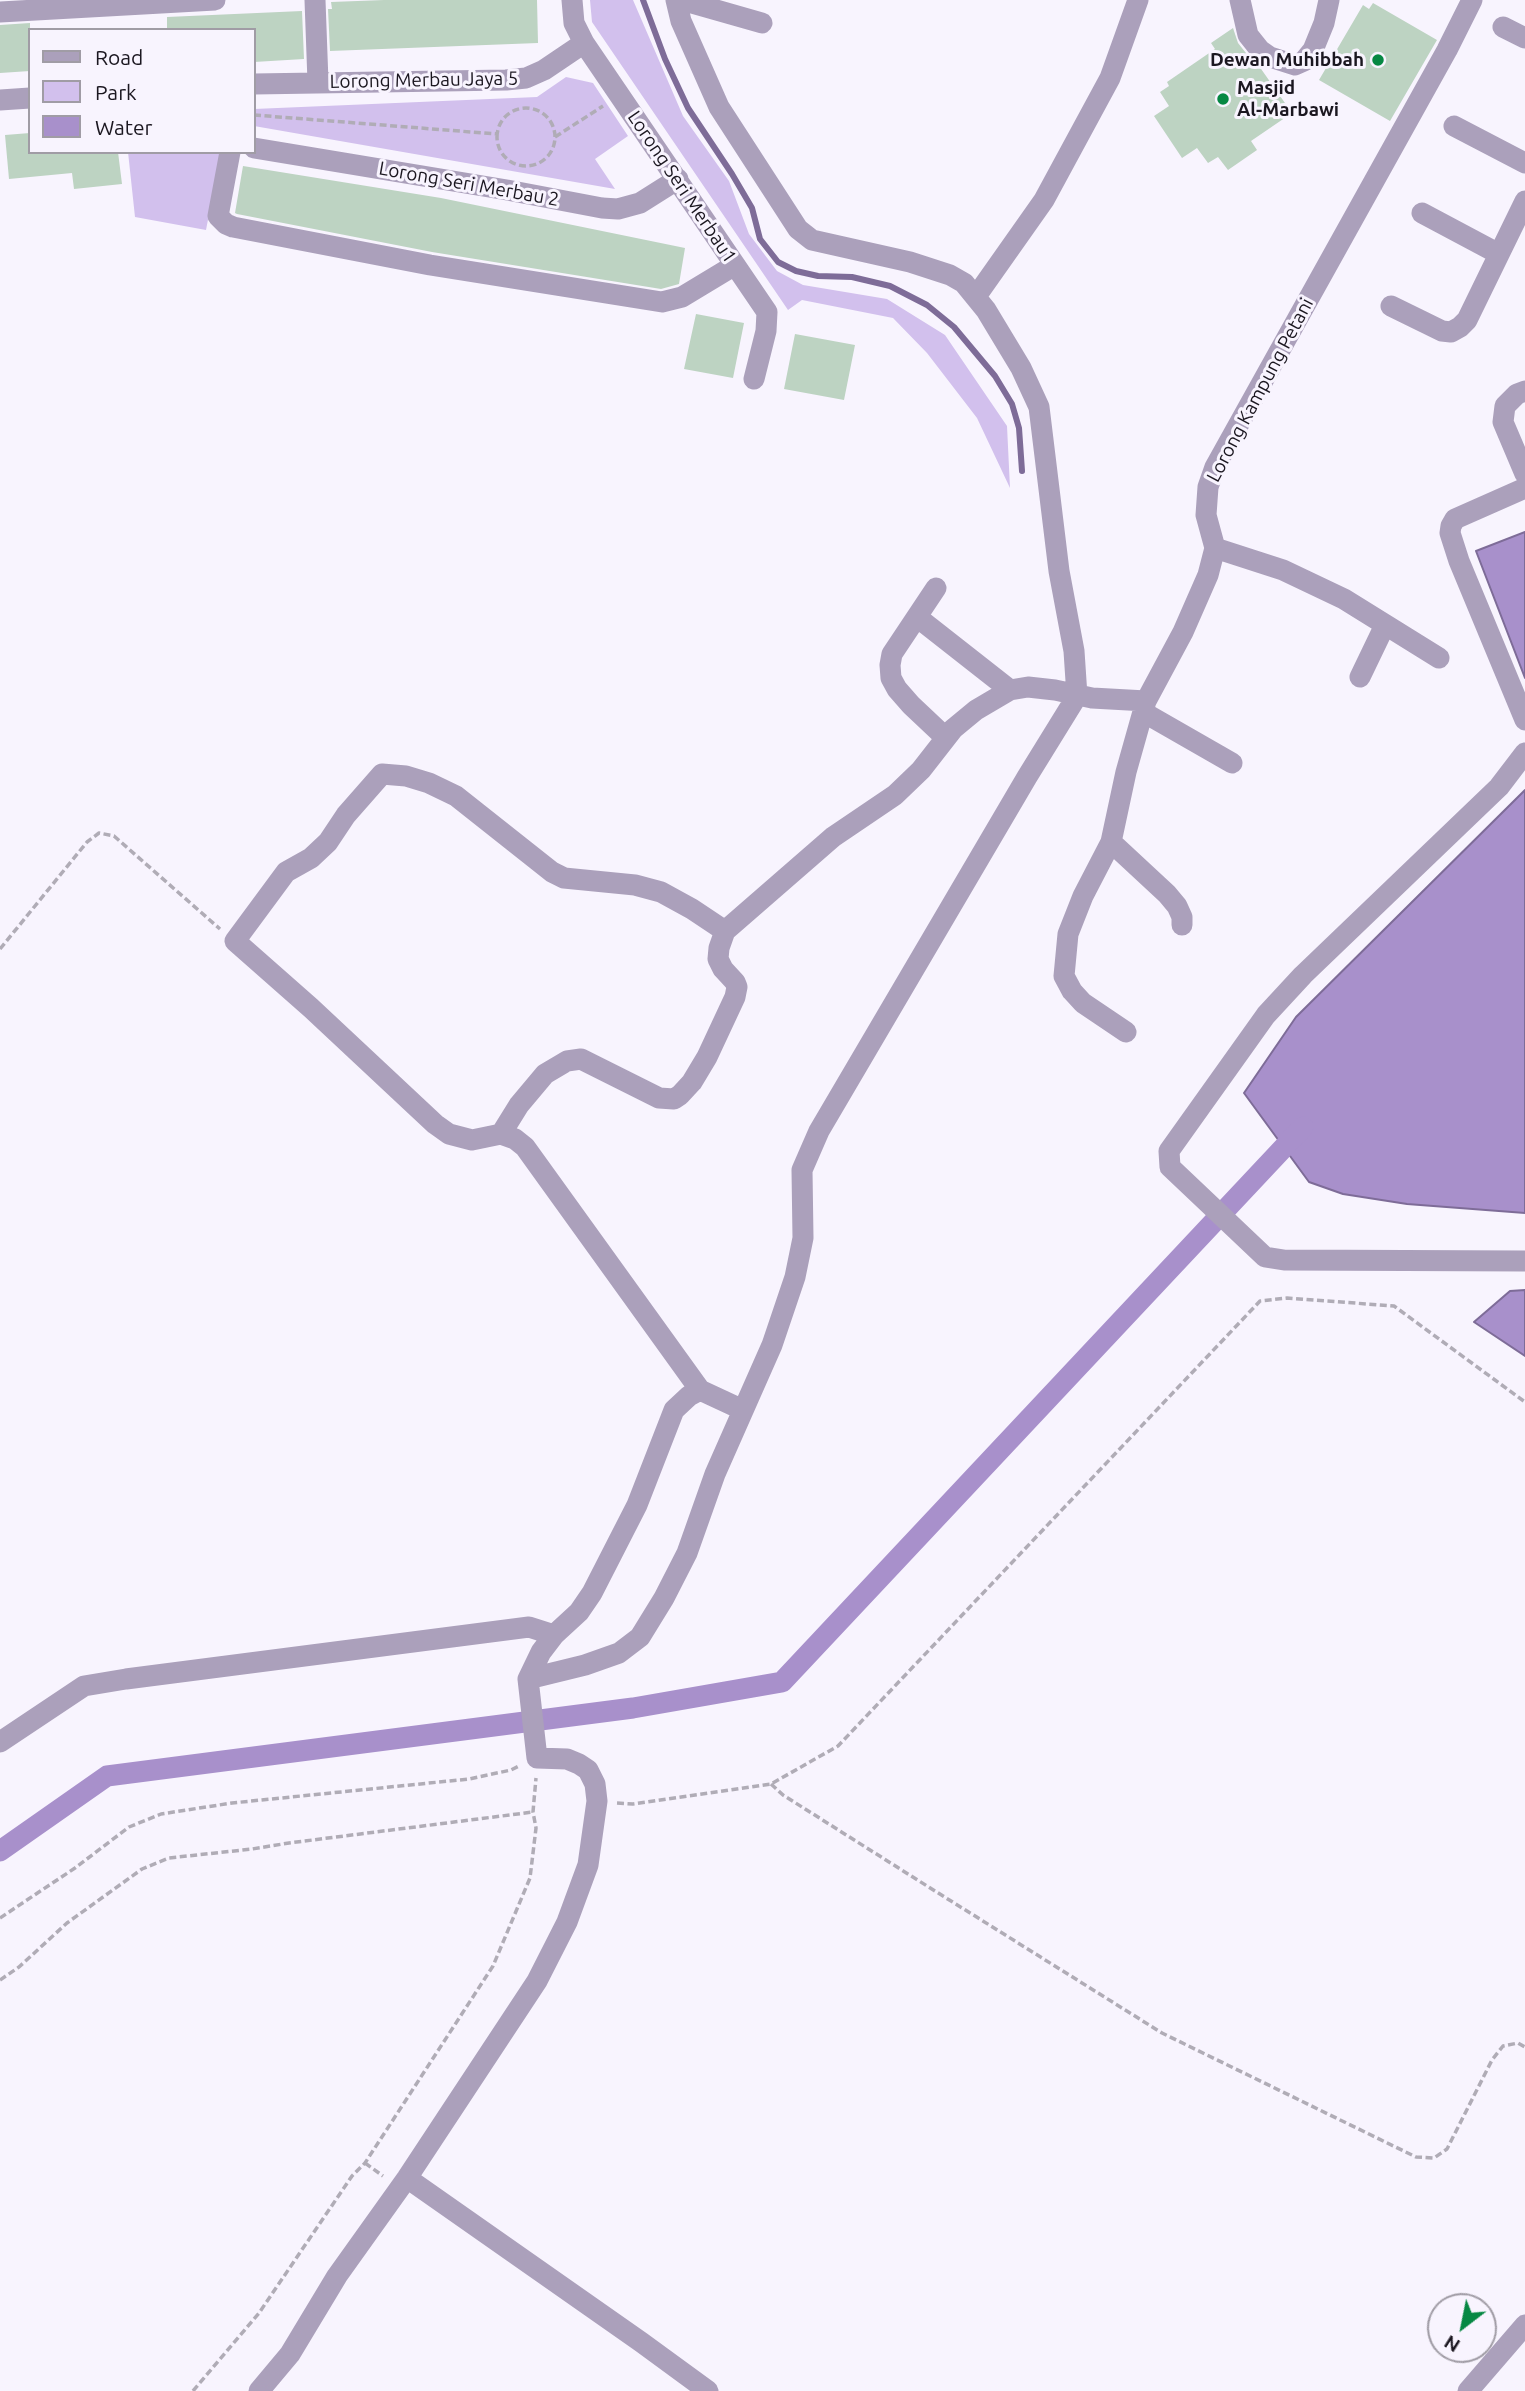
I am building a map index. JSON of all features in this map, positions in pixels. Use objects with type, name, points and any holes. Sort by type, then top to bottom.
[{"type":"street","points":[[0,12],[84,4],[215,0]]},
{"type":"street","points":[[315,0],[318,82]]},
{"type":"street","name":"Lorong Seri Merbau1","points":[[572,0],[574,23],[584,43],[767,312],[766,331],[754,379]]},
{"type":"street","points":[[529,1685],[619,1653],[640,1637],[664,1598],[687,1553],[715,1474],[772,1345],[795,1278],[803,1238],[802,1170],[819,1131],[1077,696],[1074,651],[1059,571],[1039,407],[1021,368],[976,295],[964,283],[950,275],[910,262],[812,240],[798,229],[719,107],[681,21],[678,0],[762,23]]},
{"type":"street","points":[[976,295],[1044,200],[1110,78],[1138,0]]},
{"type":"street","points":[[1240,0],[1248,35],[1259,50],[1269,57],[1295,65],[1304,61],[1313,50],[1324,23],[1329,0]]},
{"type":"street","name":"Lorong Kampung Petani","points":[[1215,548],[1206,515],[1208,486],[1215,467],[1447,50],[1472,0]]},
{"type":"street","points":[[1503,27],[1525,38]]},
{"type":"street","name":"Lorong Merbau Jaya 5","points":[[256,84],[526,78],[544,70],[584,43]]},
{"type":"street","points":[[0,100],[28,98]]},
{"type":"street","points":[[1454,126],[1525,163]]},
{"type":"street","name":"Lorong Seri Merbau 2","points":[[256,148],[610,209],[640,203],[677,179]]},
{"type":"street","points":[[230,154],[218,216],[233,227],[430,265],[662,302],[682,297],[735,265]]},
{"type":"street","points":[[1391,306],[1433,328],[1451,332],[1467,320],[1525,201]]},
{"type":"street","points":[[1422,213],[1499,254]]},
{"type":"street","points":[[1525,391],[1517,394],[1505,406],[1503,422],[1525,474]]},
{"type":"street","points":[[1525,488],[1455,519],[1450,533],[1525,720]]},
{"type":"street","points":[[1126,1032],[1083,1003],[1072,990],[1065,976],[1068,934],[1083,896],[1111,842],[1126,772],[1145,706],[1198,598],[1215,548],[1283,570],[1344,599],[1439,658]]},
{"type":"street","points":[[936,588],[892,654],[891,678],[911,705],[946,738]]},
{"type":"street","points":[[917,617],[1010,690]]},
{"type":"street","points":[[1360,677],[1385,625]]},
{"type":"street","points":[[501,1134],[519,1105],[545,1074],[567,1060],[581,1059],[659,1098],[674,1099],[680,1095],[692,1082],[707,1057],[735,997],[737,988],[718,959],[725,931],[833,837],[895,795],[921,769],[953,729],[976,710],[1010,690],[1028,687],[1055,690],[1145,706],[1232,763]]},
{"type":"street","points":[[1525,753],[1499,787],[1303,975],[1266,1015],[1169,1151],[1170,1167],[1265,1257],[1284,1260],[1525,1261]]},
{"type":"street","points":[[725,931],[661,892],[635,885],[564,878],[552,872],[456,796],[406,776],[382,774],[346,815],[328,842],[311,858],[286,872],[235,941],[449,1134],[472,1140],[501,1134],[515,1139],[525,1147],[700,1390],[743,1410]]},
{"type":"street","points":[[1111,842],[1167,894],[1177,906],[1182,925]]},
{"type":"street","points":[[259,2391],[290,2354],[337,2276],[407,2178],[537,1981],[561,1934],[588,1865],[597,1801],[595,1784],[588,1770],[567,1759],[536,1752],[529,1685],[541,1652],[554,1635],[579,1612],[592,1593],[637,1505],[674,1410],[700,1390]]},
{"type":"street","points":[[0,1742],[84,1686],[529,1627],[554,1635]]},
{"type":"street","points":[[407,2178],[708,2391]]},
{"type":"street","points":[[1468,2391],[1525,2325]]},
{"type":"path","points":[[555,137],[621,94]]},
{"type":"path","points":[[528,108],[544,114],[550,121],[555,137],[554,147],[549,155],[534,166],[525,167],[501,153],[497,134],[504,118],[519,109],[528,108]]},
{"type":"path","points":[[256,115],[497,134]]},
{"type":"path","points":[[0,949],[88,842],[99,833],[114,836],[235,941]]},
{"type":"path","points":[[597,1801],[633,1804],[771,1784],[838,1746],[1260,1301],[1287,1298],[1394,1306],[1525,1402]]},
{"type":"path","points":[[193,2391],[259,2313],[352,2176],[365,2163],[493,1966],[530,1878],[536,1828],[533,1812],[536,1752]]},
{"type":"path","points":[[0,1918],[75,1868],[129,1827],[161,1814],[232,1803],[469,1779],[511,1770],[536,1752]]},
{"type":"path","points":[[771,1784],[783,1795],[888,1862],[1163,2033],[1416,2157],[1434,2158],[1447,2150],[1497,2053],[1503,2046],[1518,2043],[1525,2047]]},
{"type":"path","points":[[0,1980],[19,1967],[67,1923],[142,1870],[169,1857],[252,1849],[533,1812]]},
{"type":"green space","points":[[590,0],[633,0],[683,116],[729,181],[749,234],[777,271],[803,285],[887,299],[945,335],[1007,426],[1010,488],[977,418],[927,353],[893,318],[802,300],[788,310],[592,22]]},
{"type":"green space","points":[[566,77],[593,83],[628,136],[595,159],[615,189],[256,126],[256,109],[537,97]]},
{"type":"green space","points":[[128,154],[221,154],[206,230],[135,217]]},
{"type":"water","points":[[1525,532],[1525,678],[1476,551]]},
{"type":"water","points":[[1525,790],[1525,1213],[1407,1204],[1343,1194],[1309,1182],[1244,1093],[1296,1017]]},
{"type":"water","points":[[1525,1290],[1525,1356],[1474,1322],[1510,1291]]},
{"type":"building","points":[[537,0],[538,43],[330,51],[328,9],[332,9],[331,2]]},
{"type":"building","name":"Dewan Muhibbah","points":[[1373,3],[1437,40],[1390,121],[1319,80],[1363,5],[1369,9]]},
{"type":"building","points":[[302,11],[304,59],[256,62],[256,28],[167,28],[167,17]]},
{"type":"building","points":[[30,23],[28,71],[0,73],[0,25]]},
{"type":"building","name":"Masjid Al-Marbawi","points":[[1233,28],[1238,43],[1259,66],[1292,113],[1251,141],[1257,150],[1228,170],[1218,157],[1208,163],[1197,148],[1182,158],[1154,116],[1169,106],[1160,92],[1169,86],[1167,82],[1215,49],[1211,43]]},
{"type":"building","points":[[28,133],[28,154],[118,154],[122,184],[74,189],[72,173],[9,179],[5,135]]},
{"type":"building","points":[[243,166],[441,198],[685,248],[679,284],[661,289],[432,252],[237,214],[235,213]]},
{"type":"building","points":[[696,314],[744,323],[733,378],[684,369]]},
{"type":"building","points":[[795,334],[855,345],[844,400],[784,389]]},
{"type":"waterway","points":[[643,0],[665,59],[688,108],[752,208],[760,239],[778,262],[796,271],[818,276],[852,277],[890,286],[927,305],[954,327],[995,376],[1012,404],[1019,428],[1022,471]]},
{"type":"waterway","points":[[0,1851],[107,1776],[633,1708],[782,1682],[1303,1127]]},
{"type":"place","name":"Dewan Muhibbah","points":[[1378,60]]},
{"type":"place","name":"Masjid Al-Marbawi","points":[[1223,99]]}]
